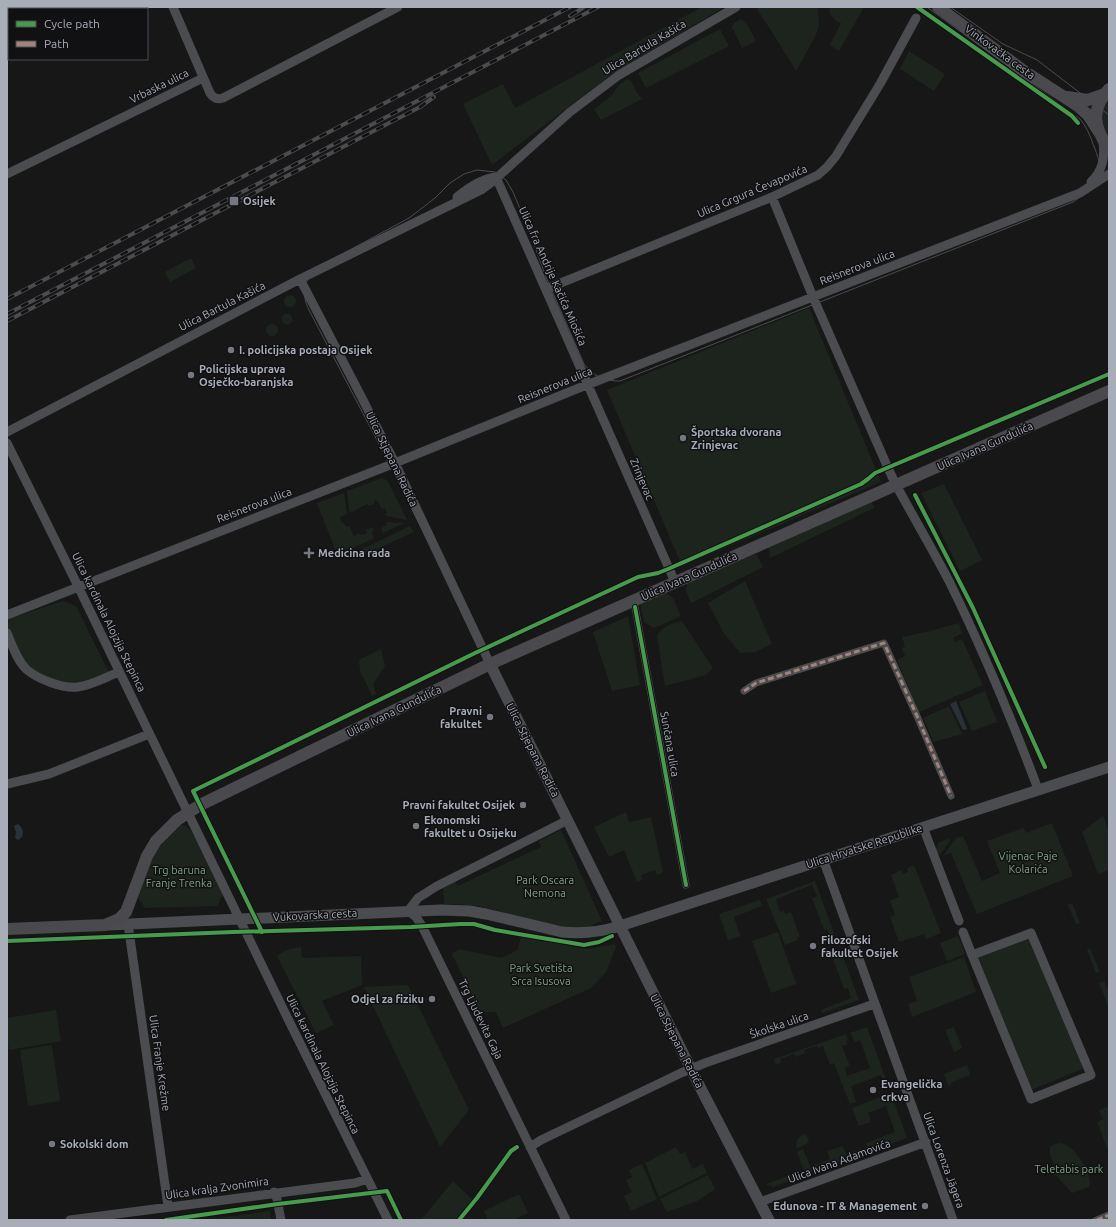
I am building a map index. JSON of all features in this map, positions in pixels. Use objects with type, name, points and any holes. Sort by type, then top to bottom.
[{"type":"main road","name":"Vinkovačka cesta","points":[[938,7],[1024,71],[1083,110],[1109,149]]},
{"type":"main road","name":"Vinkovačka cesta","points":[[1063,97],[1088,100],[1100,96],[1107,91]]},
{"type":"main road","points":[[1101,135],[1096,120],[1096,109],[1107,91]]},
{"type":"main road","name":"Ulica Ivana Gundulića","points":[[105,925],[119,919],[126,912],[141,871],[152,847],[161,835],[169,826],[200,805],[490,664],[1109,391]]},
{"type":"main road","name":"Vukovarska cesta","points":[[7,929],[105,925]]},
{"type":"street","points":[[173,7],[203,78]]},
{"type":"street","name":"Vrbaska ulica","points":[[7,174],[203,78],[212,96],[220,99],[398,7]]},
{"type":"street","name":"Ulica Bartula Kašića","points":[[7,432],[300,279],[481,190],[578,105],[619,74],[736,7]]},
{"type":"street","name":"Ulica Grgura Čevapovića","points":[[546,289],[772,197],[818,175],[832,162],[880,84],[916,18]]},
{"type":"street","points":[[1080,193],[1096,177],[1102,167],[1104,154],[1101,135]]},
{"type":"street","name":"Reisnerova ulica","points":[[9,611],[78,587],[395,464],[588,384],[1080,193],[1109,174]]},
{"type":"street","name":"Ulica fra Andrije Kačića Miošića","points":[[496,177],[588,384]]},
{"type":"street","points":[[772,197],[813,296],[896,485],[949,582],[963,611],[1015,730],[1038,789]]},
{"type":"street","name":"Ulica Stjepana Radića","points":[[300,279],[395,464],[490,664],[691,1069],[769,1220]]},
{"type":"street","name":"Zrinjevac","points":[[588,384],[675,582]]},
{"type":"street","name":"Ulica kardinala Alojzija Stepinca","points":[[7,443],[187,813]]},
{"type":"street","name":"Sunčana ulica","points":[[635,607],[686,886]]},
{"type":"street","points":[[7,633],[17,656],[26,669],[36,676],[55,684],[68,687],[83,686],[119,672]]},
{"type":"street","points":[[744,691],[756,683],[884,643],[951,796]]},
{"type":"street","points":[[7,784],[49,774],[149,734]]},
{"type":"street","name":"Ulica Hrvatske Republike","points":[[620,926],[1109,767]]},
{"type":"street","points":[[187,813],[239,918]]},
{"type":"street","points":[[408,911],[418,898],[436,886],[568,820]]},
{"type":"street","points":[[923,827],[959,921]]},
{"type":"street","name":"Ulica Lorenza Jägera","points":[[823,859],[953,1220]]},
{"type":"street","name":"Vukovarska cesta","points":[[105,925],[408,911],[469,911],[500,916],[551,930],[573,933],[598,931],[620,926]]},
{"type":"street","name":"Trg Ljudevita Gaja","points":[[408,911],[416,917],[422,926],[566,1220]]},
{"type":"street","name":"Ulica kardinala Alojzija Stepinca","points":[[239,918],[388,1220]]},
{"type":"street","name":"Ulica Franje Krežme","points":[[128,924],[168,1206]]},
{"type":"street","points":[[963,932],[972,955],[1031,1099],[1091,1075],[1031,933],[972,955]]},
{"type":"street","name":"Školska ulica","points":[[691,1069],[874,1004]]},
{"type":"street","points":[[530,1147],[541,1140],[691,1069]]},
{"type":"street","name":"Ulica Ivana Adamovića","points":[[760,1202],[926,1142]]},
{"type":"street","name":"Ulica kralja Zvonimira","points":[[70,1220],[274,1192],[355,1183],[367,1179]]},
{"type":"street","points":[[274,1192],[281,1220]]},
{"type":"street","points":[[1097,1220],[1109,1215]]},
{"type":"green space","points":[[702,7],[724,7],[612,74],[492,165],[463,104],[503,84],[515,108]]},
{"type":"green space","points":[[756,7],[818,7],[819,27],[796,71],[760,14]]},
{"type":"green space","points":[[830,7],[864,7],[839,51],[830,45],[841,23],[836,21],[830,14]]},
{"type":"green space","points":[[741,19],[747,24],[756,41],[742,48],[732,27],[734,23]]},
{"type":"green space","points":[[720,29],[729,46],[646,88],[638,73]]},
{"type":"green space","points":[[909,51],[945,74],[934,91],[900,69]]},
{"type":"green space","points":[[627,79],[631,81],[642,99],[601,120],[594,109],[611,96],[620,84]]},
{"type":"green space","points":[[1109,97],[1109,138],[1104,127],[1103,113]]},
{"type":"green space","points":[[191,258],[196,268],[170,282],[165,272]]},
{"type":"green space","points":[[288,295],[292,295],[296,301],[292,307],[288,307],[284,303],[284,299]]},
{"type":"green space","points":[[809,308],[881,482],[682,566],[607,390]]},
{"type":"green space","points":[[287,313],[291,315],[293,319],[291,323],[287,325],[283,323],[281,319],[283,315]]},
{"type":"green space","points":[[270,324],[274,324],[278,330],[274,336],[270,336],[266,332],[266,328]]},
{"type":"green space","points":[[382,478],[387,480],[407,520],[386,516],[385,514],[387,513],[385,508],[382,509],[376,500],[374,501],[374,504],[369,506],[367,504],[352,512],[349,511],[347,491]]},
{"type":"green space","points":[[944,484],[982,560],[960,571],[921,493]]},
{"type":"green space","points":[[344,493],[347,514],[340,517],[342,523],[344,523],[346,527],[349,526],[354,536],[359,533],[361,535],[367,533],[366,530],[372,527],[374,531],[372,532],[374,538],[345,552],[335,549],[317,503]]},
{"type":"green space","points":[[870,499],[874,508],[770,558],[768,546]]},
{"type":"green space","points":[[386,522],[404,523],[383,533],[381,528],[387,525]]},
{"type":"green space","points":[[410,526],[414,532],[354,560],[352,554]]},
{"type":"green space","points":[[753,555],[757,555],[763,567],[691,603],[686,591],[686,585]]},
{"type":"green space","points":[[745,581],[772,644],[755,652],[740,653],[723,632],[708,603]]},
{"type":"green space","points":[[665,592],[673,598],[681,616],[654,628],[644,622],[640,603]]},
{"type":"green space","points":[[63,601],[76,606],[109,673],[85,683],[70,684],[53,681],[30,668],[21,657],[7,630],[9,619]]},
{"type":"green space","points":[[628,616],[640,685],[612,691],[593,632]]},
{"type":"green space","points":[[682,621],[713,668],[706,675],[665,686],[657,635],[668,625]]},
{"type":"green space","points":[[959,623],[962,633],[953,638],[955,642],[962,639],[983,685],[919,712],[897,660],[905,656],[902,648],[905,647],[902,637]]},
{"type":"green space","points":[[381,649],[385,666],[373,684],[376,694],[372,696],[360,671],[359,660]]},
{"type":"green space","points":[[985,691],[997,722],[972,731],[959,702]]},
{"type":"green space","points":[[949,706],[962,734],[934,742],[923,718]]},
{"type":"green space","points":[[626,812],[629,822],[651,817],[663,872],[657,875],[655,870],[641,875],[642,880],[637,882],[624,850],[609,857],[594,827]]},
{"type":"green space","points":[[1103,816],[1109,832],[1109,870],[1098,874],[1082,832]]},
{"type":"green space","name":"Vijenac Paje Kolarića","points":[[1052,823],[1073,876],[977,914],[951,853],[943,856],[956,838],[963,836],[982,881],[1000,873],[987,841],[1024,828],[1026,833]]},
{"type":"green space","name":"Trg baruna Franje Trenka","points":[[178,825],[186,826],[191,831],[206,858],[223,895],[217,906],[145,908],[137,897],[154,853]]},
{"type":"green space","name":"Park Oscara Nemona","points":[[561,830],[602,921],[591,926],[568,928],[541,923],[492,909],[468,905],[444,904],[443,888],[455,882],[458,886],[541,847],[539,841]]},
{"type":"green space","points":[[950,838],[950,841],[938,855],[936,849],[938,843]]},
{"type":"green space","points":[[914,865],[941,933],[926,939],[924,934],[899,942],[890,917],[895,915],[890,901],[899,897],[891,875],[901,870],[903,874],[908,872],[907,868]]},
{"type":"green space","points":[[815,881],[835,936],[831,938],[827,929],[824,930],[812,898],[817,896],[812,885],[776,899],[780,912],[784,911],[785,914],[791,912],[800,937],[797,938],[798,940],[785,945],[766,899]]},
{"type":"green space","points":[[760,900],[762,906],[734,917],[740,936],[728,940],[719,914]]},
{"type":"green space","points":[[1072,903],[1080,923],[1076,924],[1068,905]]},
{"type":"green space","points":[[778,932],[796,984],[771,993],[752,941]]},
{"type":"green space","points":[[1030,935],[1085,1068],[1031,1090],[976,955]]},
{"type":"green space","name":"Park Svetišta Srca Isusova","points":[[521,936],[587,949],[614,944],[616,947],[606,972],[591,988],[503,1028],[496,1012],[480,1013],[452,954],[459,949],[501,958],[518,950]]},
{"type":"green space","points":[[958,936],[965,954],[947,961],[940,943]]},
{"type":"green space","points":[[301,947],[302,958],[361,956],[362,985],[322,1001],[334,1025],[316,1033],[277,956],[283,952]]},
{"type":"green space","points":[[840,948],[859,1000],[822,1013],[821,1010],[851,998],[848,988],[844,989],[833,959],[838,957]]},
{"type":"green space","points":[[1090,948],[1100,972],[1096,973],[1087,950]]},
{"type":"green space","points":[[964,957],[976,992],[912,1017],[908,1004],[917,1001],[909,977]]},
{"type":"green space","points":[[1104,981],[1109,992],[1109,1008],[1099,983]]},
{"type":"green space","points":[[408,985],[469,1110],[440,1147],[364,987]]},
{"type":"green space","points":[[56,1010],[61,1041],[9,1050],[7,1038],[7,1018]]},
{"type":"green space","points":[[867,1027],[885,1077],[884,1080],[881,1075],[851,1086],[856,1102],[850,1104],[834,1063],[830,1065],[823,1046],[818,1048],[817,1046],[804,1050],[805,1053],[796,1057],[794,1054],[780,1059],[781,1063],[776,1065],[774,1059],[846,1034],[848,1040],[846,1041],[848,1044],[842,1046],[850,1066],[845,1068],[847,1076],[870,1068],[860,1040],[855,1042],[850,1033]]},
{"type":"green space","points":[[954,1027],[962,1048],[954,1052],[945,1030]]},
{"type":"green space","points":[[52,1045],[60,1101],[28,1106],[20,1050]]},
{"type":"green space","points":[[967,1065],[970,1075],[952,1082],[949,1087],[944,1074]]},
{"type":"green space","points":[[891,1093],[907,1138],[853,1158],[851,1153],[867,1147],[866,1143],[895,1132],[886,1106],[868,1113],[871,1122],[859,1126],[852,1108]]},
{"type":"green space","points":[[1109,1106],[1109,1153],[1097,1122],[1103,1119],[1099,1110]]},
{"type":"green space","points":[[806,1134],[809,1142],[797,1149],[797,1139]]},
{"type":"green space","name":"Teletabis park","points":[[1059,1143],[1065,1144],[1076,1153],[1087,1171],[1090,1183],[1089,1187],[1072,1193],[1051,1170],[1055,1169],[1050,1153],[1050,1147]]},
{"type":"green space","points":[[843,1146],[848,1160],[817,1172],[814,1165],[830,1159],[827,1151]]},
{"type":"green space","points":[[676,1147],[680,1154],[685,1152],[692,1169],[703,1164],[707,1173],[659,1197],[645,1163]]},
{"type":"green space","points":[[803,1149],[813,1173],[806,1176],[797,1152]]},
{"type":"green space","points":[[642,1164],[657,1199],[631,1211],[624,1196],[632,1192],[626,1180],[632,1177],[629,1170]]},
{"type":"green space","points":[[801,1171],[804,1176],[773,1187],[766,1184]]},
{"type":"green space","points":[[708,1175],[715,1189],[697,1201],[667,1212],[660,1199]]},
{"type":"green space","points":[[453,1181],[473,1200],[455,1220],[421,1220]]},
{"type":"green space","points":[[519,1194],[528,1213],[513,1220],[488,1220],[484,1211]]},
{"type":"green space","points":[[270,1211],[271,1220],[205,1220]]},
{"type":"shaded area","points":[[956,701],[967,729],[963,730],[950,704]]},
{"type":"shaded area","points":[[18,824],[22,828],[23,835],[18,840],[15,838],[16,832],[14,826]]},
{"type":"tram line","points":[[763,1220],[679,1056],[600,889],[390,465],[309,310],[304,291],[310,276],[320,266],[409,218],[435,198],[450,183],[464,174],[477,170],[495,172],[506,180],[513,192],[546,277],[584,364],[591,372],[599,377],[620,381],[1078,199],[1092,185],[1098,174],[1099,168],[1099,162],[1089,134],[1080,119],[927,7]]},
{"type":"tram line","points":[[950,7],[1003,44],[1037,60],[1109,115]]},
{"type":"tram line","points":[[1090,1220],[1109,1212]]},
{"type":"railway","points":[[7,299],[570,7]]},
{"type":"railway","points":[[570,16],[584,7]]},
{"type":"railway","points":[[7,314],[598,7]]},
{"type":"railway","points":[[7,321],[420,107],[434,97]]},
{"type":"marked path","points":[[744,691],[756,683],[884,643],[951,796]]},
{"type":"marked path","points":[[1097,1220],[1109,1215]]},
{"type":"cycle path","points":[[917,7],[1072,116],[1078,123]]},
{"type":"cycle path","points":[[262,932],[193,791],[473,654],[638,577],[658,573],[668,569],[861,484],[875,473],[1109,374]]},
{"type":"cycle path","points":[[915,495],[973,608],[1045,767]]},
{"type":"cycle path","points":[[635,607],[686,885]]},
{"type":"cycle path","points":[[7,941],[460,924],[474,924],[495,930],[584,945],[599,942],[612,936]]},
{"type":"cycle path","points":[[459,1220],[511,1151],[517,1147]]},
{"type":"cycle path","points":[[166,1220],[278,1204],[387,1191],[401,1220]]},
{"type":"place","name":"Osijek","points":[[234,201]]},
{"type":"place","name":"I. policijska postaja Osijek","points":[[231,350]]},
{"type":"place","name":"Policijska uprava Osječko-baranjska","points":[[191,375]]},
{"type":"place","name":"Športska dvorana Zrinjevac","points":[[683,438]]},
{"type":"place","name":"Medicina rada","points":[[309,553]]},
{"type":"place","name":"Pravni fakultet","points":[[490,717]]},
{"type":"place","name":"Pravni fakultet Osijek","points":[[523,805]]},
{"type":"place","name":"Ekonomski fakultet u Osijeku","points":[[416,826]]},
{"type":"place","name":"Filozofski fakultet Osijek","points":[[813,946]]},
{"type":"place","name":"Odjel za fiziku","points":[[432,999]]},
{"type":"place","name":"Evangelička crkva","points":[[873,1090]]},
{"type":"place","name":"Sokolski dom","points":[[52,1144]]},
{"type":"place","name":"Edunova - IT & Management","points":[[925,1206]]}]
